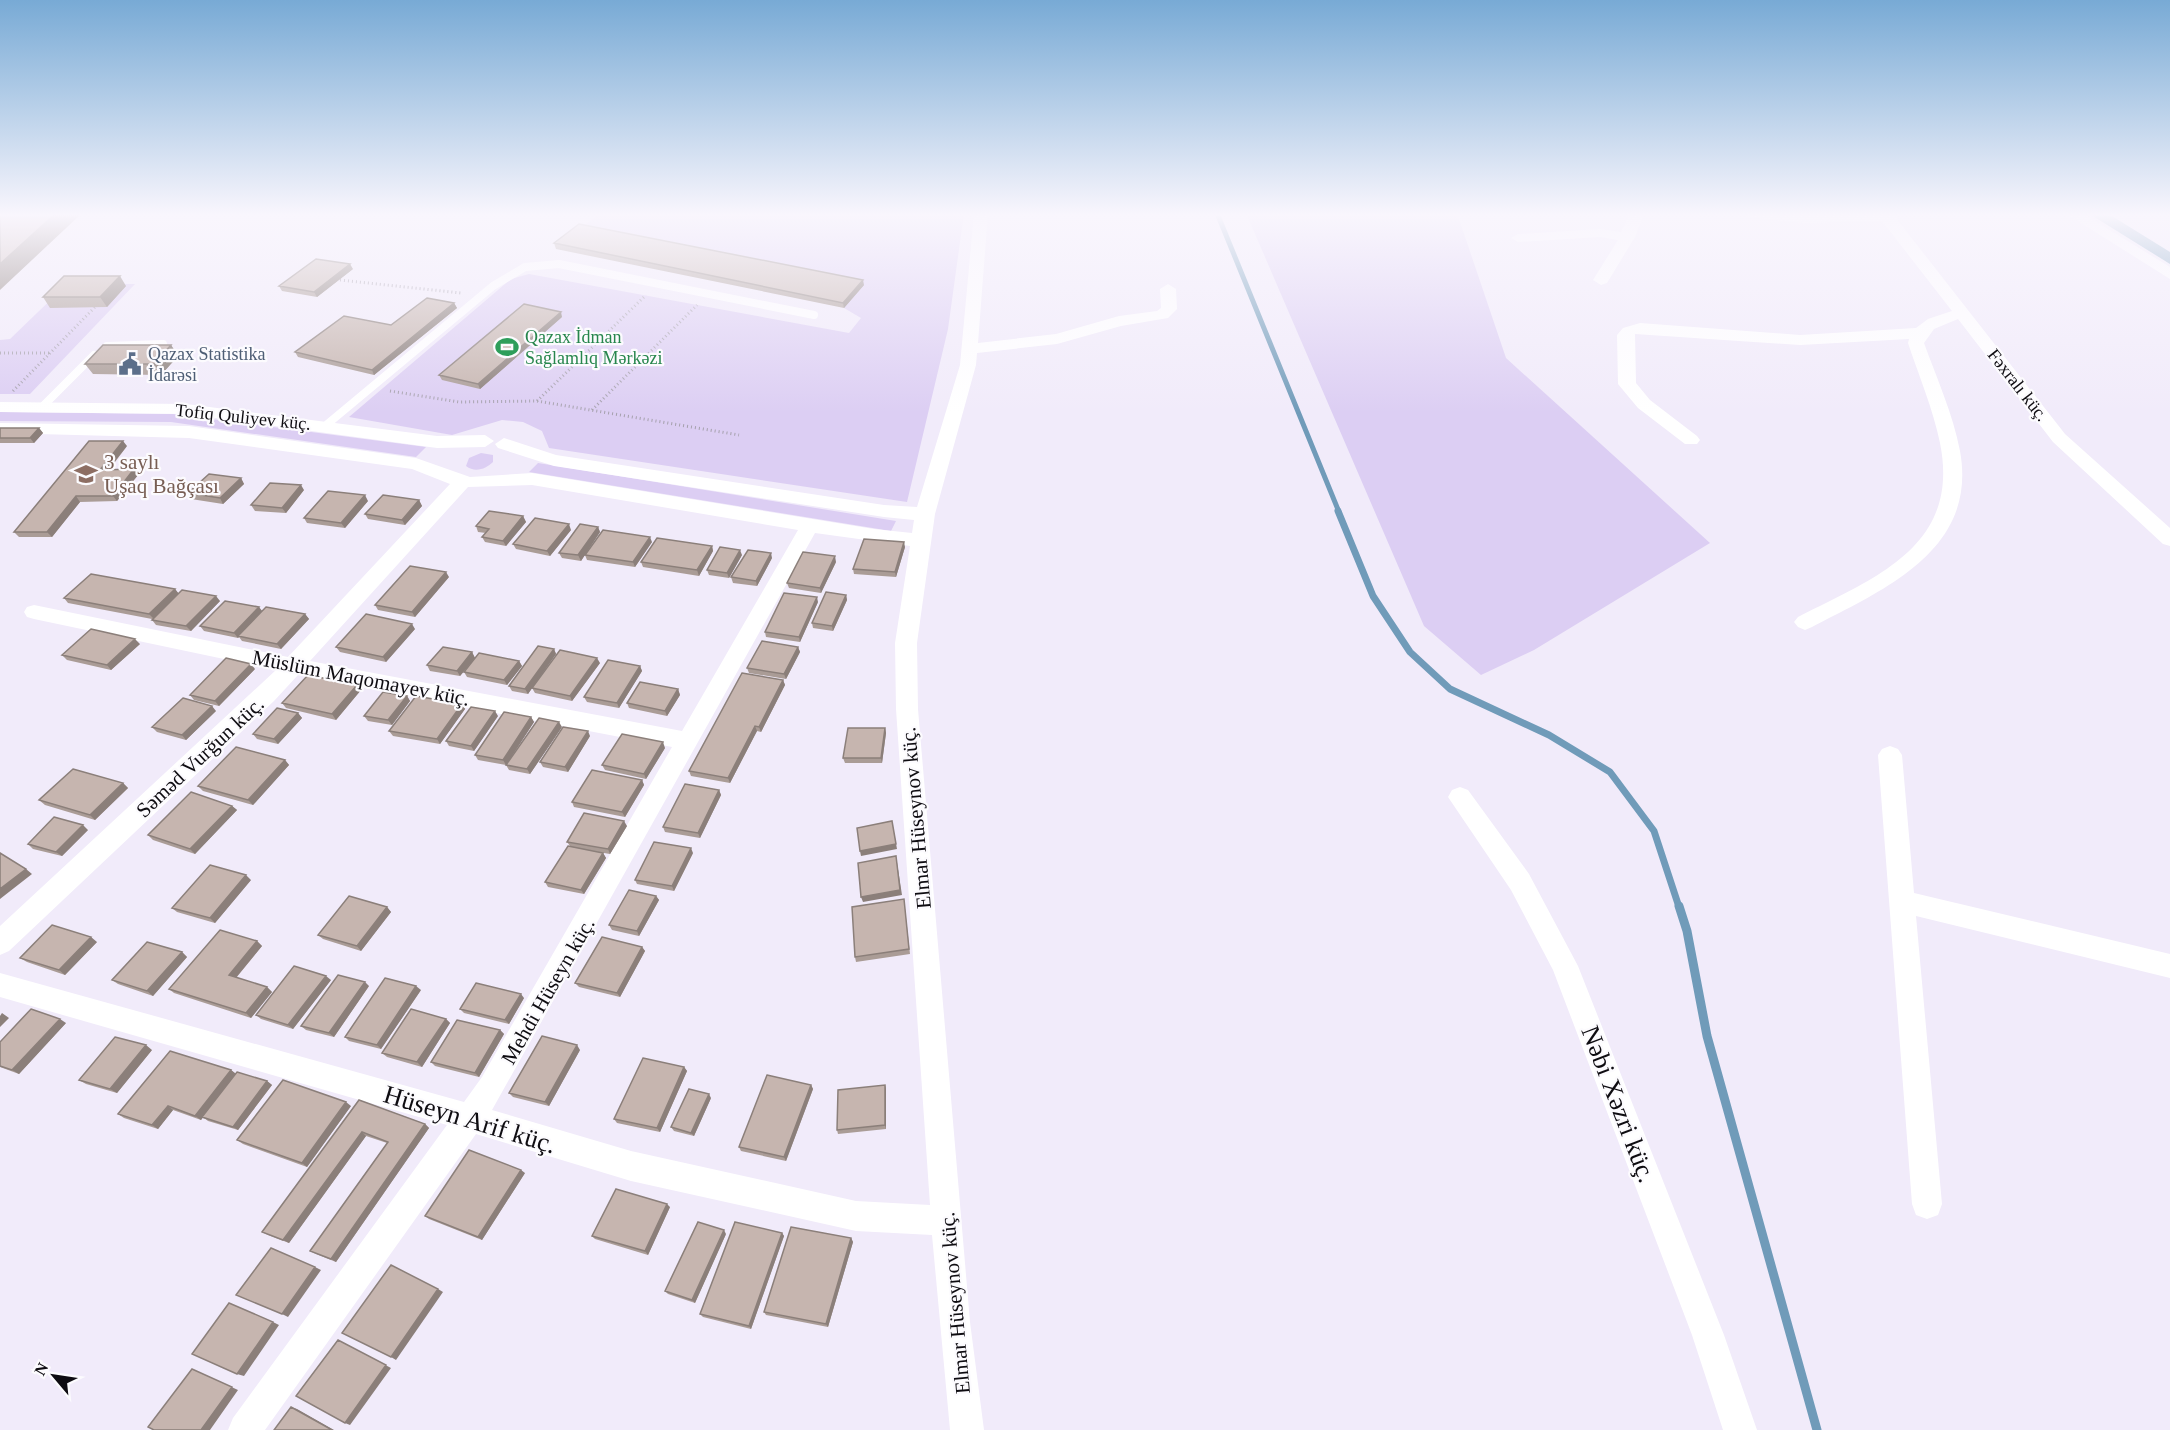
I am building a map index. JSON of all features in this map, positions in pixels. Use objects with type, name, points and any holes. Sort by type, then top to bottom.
[{"type":"street","name":"Elmar Hüseynov küç.","points":[[967,1430],[954,1322],[907,709],[906,643],[925,514],[964,383],[970,349],[976,280]]},
{"type":"street","name":"Fəxralı küç.","points":[[1937,280],[2059,438],[2170,539]]},
{"type":"street","points":[[970,349],[1057,339],[1119,321],[1162,315],[1169,309],[1168,289]]},
{"type":"street","points":[[1691,440],[1644,404],[1627,384],[1625,335],[1629,330],[1640,328],[1800,340],[1919,333],[1943,318],[1963,313]]},
{"type":"street","points":[[1805,622],[1887,578],[1911,559],[1945,520],[1950,504],[1953,465],[1940,410],[1916,343],[1919,333]]},
{"type":"street","name":"Tofiq Quliyev küç.","points":[[5,401],[42,407],[196,410],[437,442],[495,442],[554,460],[884,511],[925,514]]},
{"type":"street","name":"Tofiq Quliyev küç.","points":[[0,428],[168,430],[416,464],[463,481]]},
{"type":"street","points":[[463,481],[494,476],[510,465],[513,453],[495,442],[463,448],[448,460],[448,474],[463,481],[532,479],[810,525],[920,540]]},
{"type":"street","name":"Səməd Vurğun küç.","points":[[0,943],[234,726],[295,666],[463,481]]},
{"type":"street","name":"Mehdi Hüseyn küç.","points":[[244,1430],[471,1118],[527,1028],[810,525]]},
{"type":"street","name":"Müslüm Maqomayev küç.","points":[[34,612],[295,666],[688,741]]},
{"type":"street","points":[[1890,755],[1927,1203]]},
{"type":"street","name":"Nəbi Xəzri küç.","points":[[1460,797],[1520,882],[1565,966],[1708,1335],[1740,1430]]},
{"type":"street","points":[[1901,902],[2170,966]]},
{"type":"street","name":"Hüseyn Arif küç.","points":[[0,985],[471,1118],[632,1166],[856,1216],[888,1220],[947,1219]]},
{"type":"lane","points":[[325,426],[503,280]]},
{"type":"lane","points":[[637,280],[814,315]]},
{"type":"lane","points":[[42,407],[99,350],[112,345],[163,345]]},
{"type":"path","points":[[340,280],[446,290],[479,297]]},
{"type":"path","points":[[537,401],[658,284]]},
{"type":"path","points":[[592,410],[709,294]]},
{"type":"path","points":[[5,401],[95,307]]},
{"type":"path","points":[[0,353],[50,353]]},
{"type":"path","points":[[371,388],[459,402],[537,401],[739,435]]},
{"type":"shaded area","points":[[510,280],[560,280],[849,333],[861,318],[844,308],[863,285],[836,280],[955,280],[948,329],[907,502],[549,448],[542,431],[523,422],[502,420],[452,435],[349,417]]},
{"type":"shaded area","points":[[1275,280],[1480,280],[1506,358],[1710,543],[1534,650],[1481,675],[1424,626]]},
{"type":"shaded area","points":[[67,284],[135,284],[30,394],[0,394],[0,340],[10,339]]},
{"type":"shaded area","points":[[0,412],[173,414],[426,447],[416,457],[171,422],[0,421]]},
{"type":"shaded area","points":[[481,453],[493,455],[493,462],[480,469],[466,466],[469,458]]},
{"type":"shaded area","points":[[538,463],[896,521],[891,531],[529,472]]},
{"type":"building","points":[[60,280],[116,280],[100,297],[43,297]]},
{"type":"building","points":[[288,280],[330,280],[314,292],[279,286]]},
{"type":"building","points":[[731,280],[863,280],[843,303]]},
{"type":"building","points":[[427,298],[454,303],[372,370],[295,352],[344,316],[391,325]]},
{"type":"building","points":[[524,304],[561,312],[478,384],[439,375]]},
{"type":"building","points":[[103,345],[171,345],[154,364],[85,364]]},
{"type":"building","points":[[0,428],[39,428],[30,438],[0,438]]},
{"type":"building","points":[[89,441],[123,441],[100,470],[134,469],[113,496],[76,496],[47,532],[14,532]]},
{"type":"building","points":[[209,474],[241,478],[220,498],[188,493]]},
{"type":"building","points":[[270,483],[301,485],[282,508],[251,505]]},
{"type":"building","points":[[328,491],[365,495],[341,523],[304,518]]},
{"type":"building","points":[[383,495],[419,500],[402,520],[365,514]]},
{"type":"building","points":[[489,511],[523,516],[503,541],[482,537],[489,529],[476,526]]},
{"type":"building","points":[[535,518],[569,524],[547,551],[513,544]]},
{"type":"building","points":[[580,524],[598,527],[578,555],[559,553]]},
{"type":"building","points":[[603,530],[650,537],[633,562],[585,555]]},
{"type":"building","points":[[657,538],[712,546],[697,570],[641,562]]},
{"type":"building","points":[[864,539],[904,542],[895,572],[853,569]]},
{"type":"building","points":[[720,547],[740,550],[727,573],[707,570]]},
{"type":"building","points":[[748,550],[771,553],[756,581],[731,577]]},
{"type":"building","points":[[803,552],[835,556],[820,588],[787,583]]},
{"type":"building","points":[[410,566],[446,572],[412,612],[375,605]]},
{"type":"building","points":[[91,574],[175,589],[149,614],[64,598]]},
{"type":"building","points":[[182,590],[216,596],[186,626],[152,620]]},
{"type":"building","points":[[826,592],[846,595],[832,626],[812,623]]},
{"type":"building","points":[[784,593],[817,597],[799,637],[765,632]]},
{"type":"building","points":[[225,601],[259,607],[234,633],[200,626]]},
{"type":"building","points":[[266,607],[305,614],[277,644],[238,636]]},
{"type":"building","points":[[366,614],[412,624],[383,657],[336,647]]},
{"type":"building","points":[[91,629],[135,639],[107,665],[62,655]]},
{"type":"building","points":[[762,641],[798,647],[784,674],[747,668]]},
{"type":"building","points":[[538,646],[554,649],[525,689],[509,686]]},
{"type":"building","points":[[443,647],[472,652],[457,671],[427,665]]},
{"type":"building","points":[[560,650],[597,658],[570,696],[532,688]]},
{"type":"building","points":[[479,653],[519,661],[504,680],[464,672]]},
{"type":"building","points":[[226,658],[251,664],[215,701],[190,695]]},
{"type":"building","points":[[608,660],[640,666],[617,703],[584,697]]},
{"type":"building","points":[[742,673],[783,680],[759,727],[755,726],[728,778],[689,771]]},
{"type":"building","points":[[308,675],[357,685],[332,714],[282,703]]},
{"type":"building","points":[[640,682],[678,689],[665,711],[627,703]]},
{"type":"building","points":[[383,692],[407,696],[388,720],[364,716]]},
{"type":"building","points":[[416,696],[462,704],[437,739],[389,731]]},
{"type":"building","points":[[183,698],[212,706],[182,735],[152,727]]},
{"type":"building","points":[[471,707],[495,711],[471,746],[446,741]]},
{"type":"building","points":[[277,708],[298,713],[274,739],[253,734]]},
{"type":"building","points":[[504,712],[531,717],[503,760],[475,755]]},
{"type":"building","points":[[539,718],[559,722],[527,769],[506,765]]},
{"type":"building","points":[[563,727],[588,731],[565,767],[540,762]]},
{"type":"building","points":[[848,728],[885,728],[881,758],[843,758]]},
{"type":"building","points":[[622,734],[663,742],[644,774],[602,765]]},
{"type":"building","points":[[236,747],[285,760],[248,800],[198,786]]},
{"type":"building","points":[[73,769],[123,783],[90,815],[39,800]]},
{"type":"building","points":[[592,770],[642,780],[622,812],[572,802]]},
{"type":"building","points":[[685,784],[719,790],[698,833],[663,827]]},
{"type":"building","points":[[191,792],[232,806],[190,849],[148,835]]},
{"type":"building","points":[[584,813],[624,821],[608,849],[567,842]]},
{"type":"building","points":[[54,817],[83,825],[56,852],[28,844]]},
{"type":"building","points":[[892,821],[896,844],[860,851],[857,828]]},
{"type":"building","points":[[654,842],[691,848],[672,886],[635,880]]},
{"type":"building","points":[[568,846],[603,853],[581,890],[545,882]]},
{"type":"building","points":[[0,853],[26,869],[0,889]]},
{"type":"building","points":[[896,856],[900,890],[861,897],[858,863]]},
{"type":"building","points":[[210,865],[246,875],[210,918],[172,908]]},
{"type":"building","points":[[629,890],[656,896],[637,931],[609,925]]},
{"type":"building","points":[[349,896],[387,907],[357,946],[318,935]]},
{"type":"building","points":[[904,899],[909,949],[855,957],[852,907]]},
{"type":"building","points":[[52,925],[91,937],[59,970],[20,958]]},
{"type":"building","points":[[220,930],[257,941],[229,975],[267,987],[246,1013],[169,989]]},
{"type":"building","points":[[602,937],[642,947],[617,993],[575,983]]},
{"type":"building","points":[[147,942],[182,952],[147,991],[112,980]]},
{"type":"building","points":[[294,966],[326,976],[288,1025],[256,1015]]},
{"type":"building","points":[[338,975],[365,982],[329,1033],[301,1026]]},
{"type":"building","points":[[385,978],[416,986],[377,1045],[345,1037]]},
{"type":"building","points":[[476,983],[521,994],[505,1020],[460,1009]]},
{"type":"building","points":[[31,1009],[60,1019],[12,1070],[0,1066],[0,1042]]},
{"type":"building","points":[[411,1009],[446,1019],[417,1062],[382,1053]]},
{"type":"building","points":[[457,1020],[500,1030],[475,1073],[431,1062]]},
{"type":"building","points":[[542,1036],[577,1045],[545,1102],[509,1093]]},
{"type":"building","points":[[115,1037],[146,1045],[110,1089],[79,1080]]},
{"type":"building","points":[[170,1051],[231,1070],[195,1116],[168,1106],[152,1125],[118,1114]]},
{"type":"building","points":[[643,1058],[684,1067],[657,1128],[614,1119]]},
{"type":"building","points":[[237,1072],[267,1081],[233,1127],[202,1117]]},
{"type":"building","points":[[767,1075],[811,1085],[784,1157],[739,1147]]},
{"type":"building","points":[[283,1080],[346,1102],[302,1163],[237,1140]]},
{"type":"building","points":[[885,1085],[885,1125],[837,1130],[838,1090]]},
{"type":"building","points":[[689,1089],[709,1094],[691,1133],[671,1127]]},
{"type":"building","points":[[359,1100],[425,1124],[331,1259],[310,1251],[388,1142],[362,1132],[283,1240],[262,1232]]},
{"type":"building","points":[[469,1150],[521,1170],[478,1237],[425,1216]]},
{"type":"building","points":[[616,1189],[667,1204],[645,1251],[592,1236]]},
{"type":"building","points":[[698,1222],[724,1230],[692,1300],[665,1291]]},
{"type":"building","points":[[735,1222],[782,1233],[749,1326],[700,1314]]},
{"type":"building","points":[[791,1227],[851,1238],[826,1324],[764,1312]]},
{"type":"building","points":[[271,1248],[315,1267],[282,1314],[236,1295]]},
{"type":"building","points":[[391,1265],[438,1289],[391,1357],[342,1333]]},
{"type":"building","points":[[229,1303],[273,1322],[237,1374],[192,1354]]},
{"type":"building","points":[[338,1340],[386,1365],[345,1423],[296,1396]]},
{"type":"building","points":[[192,1369],[232,1387],[201,1430],[154,1430],[148,1427]]},
{"type":"building","points":[[291,1407],[332,1430],[274,1430]]},
{"type":"waterway","points":[[1244,280],[1339,512]]},
{"type":"waterway","points":[[1338,511],[1373,596],[1410,652],[1450,689],[1549,735],[1610,772],[1654,831],[1679,907]]},
{"type":"waterway","points":[[1679,906],[1687,931],[1707,1036],[1817,1430]]},
{"type":"place","name":"Qazax İdman Sağlamlıq Mərkəzi","points":[[507,347]]},
{"type":"place","name":"Qazax Statistika İdarəsi","points":[[130,364]]},
{"type":"place","name":"3 saylı Uşaq Bağçası","points":[[86,474]]}]
